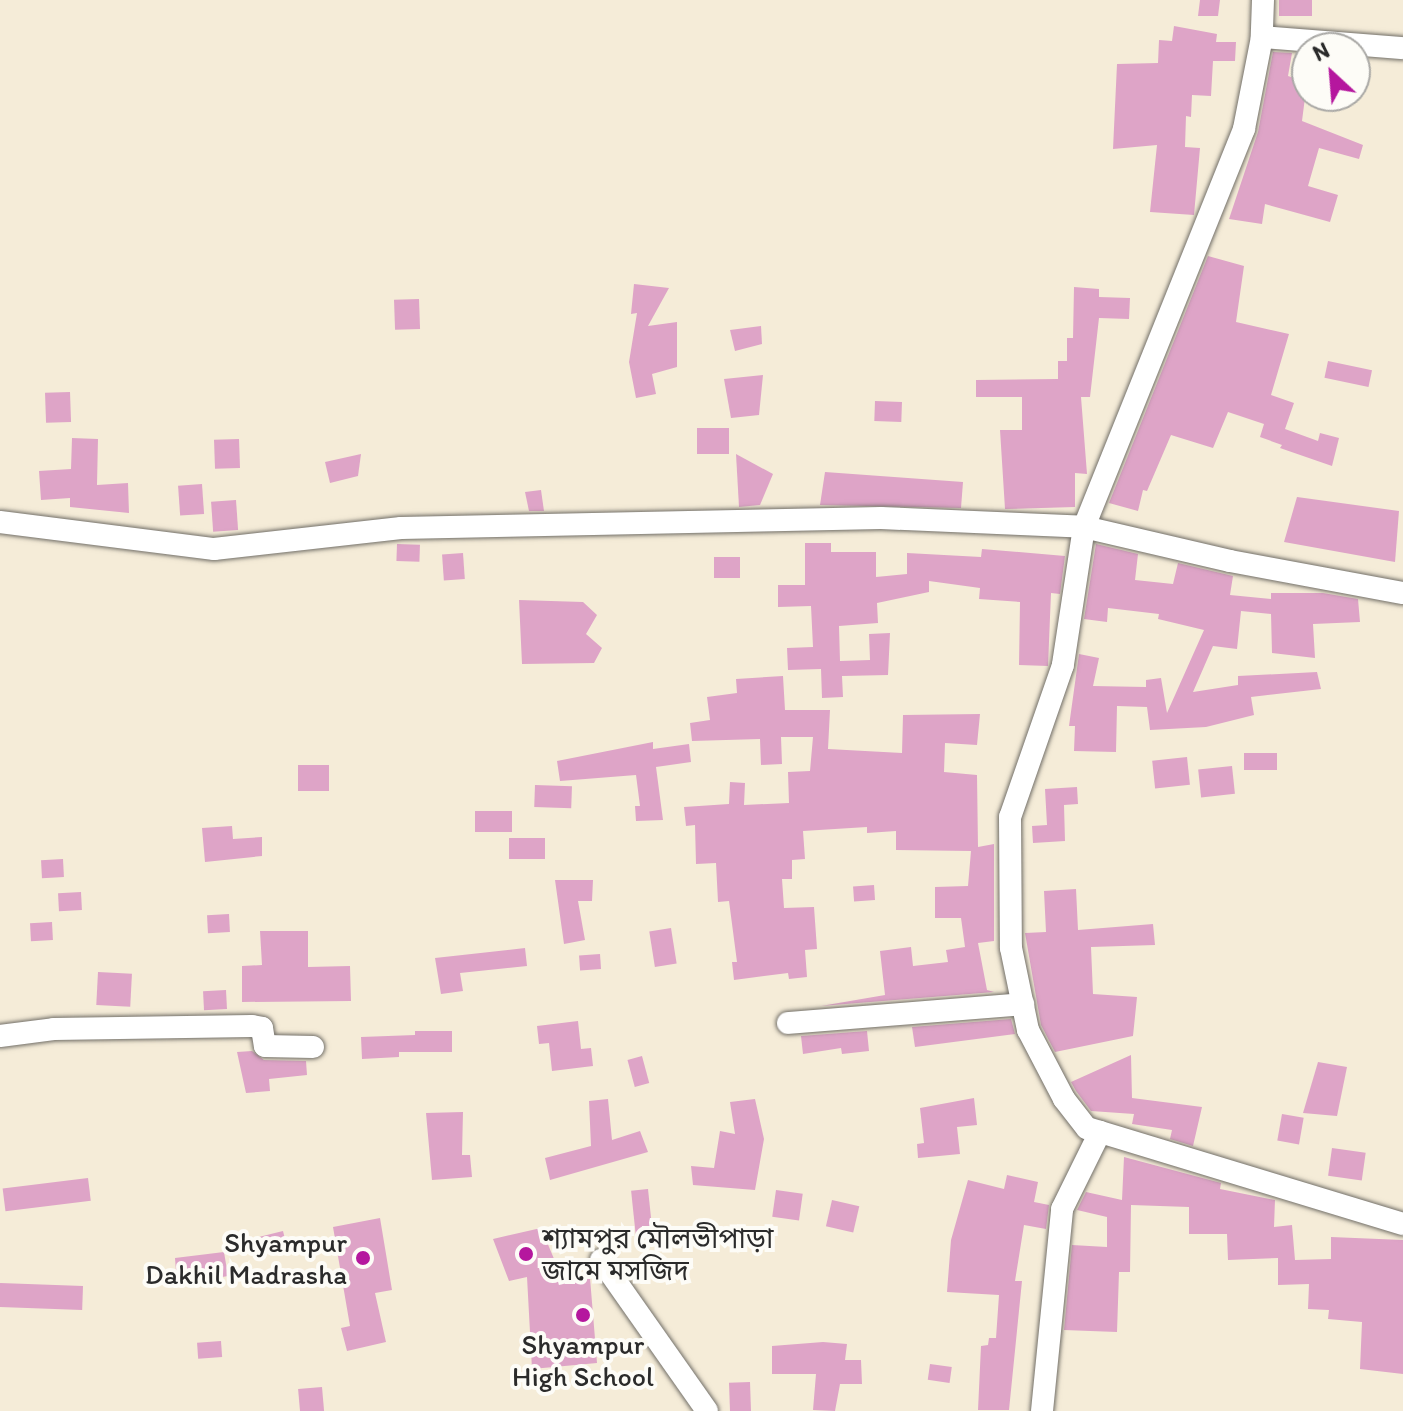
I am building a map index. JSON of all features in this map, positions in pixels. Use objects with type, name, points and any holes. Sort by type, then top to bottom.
[{"type":"street","points":[[1263,0],[1262,37],[1244,129],[1084,527],[1063,665],[1010,817],[1011,948],[1028,1030],[1064,1099],[1087,1128],[1403,1224]]},
{"type":"street","points":[[1262,37],[1403,48]]},
{"type":"street","points":[[0,522],[214,549],[401,528],[881,518],[1084,527],[1230,561],[1403,593]]},
{"type":"street","points":[[788,1023],[1023,1004]]},
{"type":"street","points":[[0,1036],[54,1029],[252,1026],[262,1028],[265,1046],[313,1047]]},
{"type":"street","points":[[1042,1411],[1062,1209],[1100,1132]]},
{"type":"street","points":[[601,1260],[707,1411]]},
{"type":"building","points":[[1200,0],[1220,0],[1218,16],[1198,16]]},
{"type":"building","points":[[1279,0],[1312,0],[1312,16],[1279,16]]},
{"type":"building","points":[[1174,26],[1217,34],[1216,42],[1236,42],[1235,61],[1213,61],[1211,96],[1192,95],[1191,117],[1186,116],[1185,147],[1200,148],[1194,215],[1150,212],[1157,145],[1113,149],[1117,64],[1158,63],[1159,40],[1172,41]]},
{"type":"building","points":[[1273,52],[1291,53],[1288,76],[1291,77],[1291,112],[1303,112],[1302,121],[1363,145],[1359,159],[1319,148],[1308,186],[1338,195],[1330,222],[1265,204],[1262,224],[1229,219],[1258,132]]},
{"type":"building","points":[[1208,256],[1244,266],[1236,322],[1289,334],[1271,395],[1294,403],[1285,429],[1318,441],[1320,433],[1339,438],[1332,466],[1280,448],[1282,445],[1260,437],[1264,424],[1228,412],[1213,448],[1171,435],[1147,491],[1143,490],[1138,511],[1109,503]]},
{"type":"building","points":[[634,284],[669,288],[648,326],[677,322],[677,367],[652,374],[656,394],[636,398],[629,362],[637,313],[631,314]]},
{"type":"building","points":[[1074,287],[1099,289],[1099,297],[1130,298],[1129,319],[1099,318],[1090,397],[1081,397],[1087,474],[1075,473],[1075,507],[1005,509],[1000,430],[1022,430],[1022,397],[976,397],[976,380],[1058,379],[1058,361],[1067,361],[1067,338],[1073,338]]},
{"type":"building","points":[[419,299],[420,329],[395,330],[394,300]]},
{"type":"building","points":[[761,326],[762,344],[735,351],[730,330]]},
{"type":"building","points":[[1328,361],[1372,370],[1368,387],[1324,378]]},
{"type":"building","points":[[763,375],[759,415],[731,418],[724,379]]},
{"type":"building","points":[[70,392],[71,422],[46,423],[45,393]]},
{"type":"building","points":[[875,401],[902,402],[901,422],[874,421]]},
{"type":"building","points":[[697,428],[729,428],[729,454],[697,454]]},
{"type":"building","points":[[72,438],[98,439],[97,485],[128,483],[129,513],[70,507],[70,498],[41,500],[39,471],[71,469]]},
{"type":"building","points":[[239,439],[240,468],[215,469],[214,440]]},
{"type":"building","points":[[361,454],[358,476],[330,483],[325,462]]},
{"type":"building","points":[[736,454],[773,474],[760,505],[739,507]]},
{"type":"building","points":[[825,472],[963,482],[961,508],[820,505]]},
{"type":"building","points":[[202,484],[204,514],[180,516],[178,486]]},
{"type":"building","points":[[541,490],[544,511],[529,511],[525,492]]},
{"type":"building","points":[[1297,497],[1399,511],[1395,562],[1284,542]]},
{"type":"building","points":[[236,500],[238,530],[213,532],[211,502]]},
{"type":"building","points":[[805,543],[831,543],[831,552],[876,552],[876,577],[907,574],[907,553],[981,557],[982,549],[1065,556],[1060,594],[1051,593],[1048,666],[1019,665],[1020,602],[979,599],[980,588],[929,581],[929,592],[877,603],[878,623],[839,626],[840,661],[870,660],[869,634],[890,633],[888,675],[842,676],[843,697],[822,698],[821,669],[788,670],[787,648],[813,647],[811,606],[778,607],[778,585],[805,585]]},
{"type":"building","points":[[397,544],[420,545],[419,562],[396,561]]},
{"type":"building","points":[[1096,544],[1138,554],[1135,580],[1173,584],[1178,563],[1233,576],[1230,595],[1271,599],[1271,593],[1323,593],[1358,599],[1360,622],[1313,624],[1315,658],[1272,653],[1271,614],[1241,611],[1237,649],[1213,646],[1193,692],[1238,685],[1238,676],[1317,672],[1321,689],[1251,697],[1254,715],[1206,727],[1150,730],[1147,707],[1117,706],[1116,752],[1074,751],[1075,726],[1069,726],[1079,654],[1099,658],[1093,686],[1146,687],[1146,680],[1161,678],[1167,713],[1204,630],[1158,619],[1159,614],[1108,608],[1107,622],[1084,619]]},
{"type":"building","points":[[463,553],[465,579],[444,580],[442,554]]},
{"type":"building","points":[[714,557],[740,557],[740,578],[714,578]]},
{"type":"building","points":[[519,600],[583,602],[597,615],[586,634],[602,648],[594,663],[522,664]]},
{"type":"building","points":[[783,676],[785,710],[830,710],[828,749],[902,753],[903,715],[980,714],[977,745],[945,743],[944,772],[977,775],[978,847],[994,844],[994,941],[978,943],[987,990],[994,992],[821,1006],[885,995],[880,951],[911,947],[913,966],[948,962],[946,950],[965,947],[961,918],[935,918],[935,887],[968,886],[971,851],[896,850],[896,831],[867,833],[867,827],[803,831],[805,859],[792,860],[792,879],[782,879],[784,908],[814,907],[817,949],[805,950],[807,977],[789,979],[788,973],[734,980],[732,962],[737,962],[729,901],[718,902],[716,863],[696,864],[695,825],[686,826],[684,807],[729,804],[730,782],[745,783],[744,805],[789,803],[788,772],[810,771],[813,737],[781,737],[782,764],[761,765],[760,739],[692,741],[690,723],[710,720],[707,697],[737,693],[736,679]]},
{"type":"building","points":[[653,742],[653,749],[689,744],[691,762],[656,767],[663,820],[636,821],[635,806],[640,806],[636,775],[560,781],[557,761]]},
{"type":"building","points":[[1244,753],[1277,753],[1277,770],[1244,770]]},
{"type":"building","points":[[1187,757],[1190,785],[1155,789],[1152,761]]},
{"type":"building","points":[[298,765],[329,765],[329,791],[298,791]]},
{"type":"building","points":[[1232,766],[1235,794],[1201,797],[1198,770]]},
{"type":"building","points":[[535,785],[572,786],[571,808],[534,807]]},
{"type":"building","points":[[1077,787],[1078,804],[1064,805],[1065,841],[1033,843],[1032,826],[1047,825],[1045,789]]},
{"type":"building","points":[[475,811],[512,811],[512,832],[475,832]]},
{"type":"building","points":[[232,826],[233,839],[262,837],[262,856],[205,862],[202,828]]},
{"type":"building","points":[[509,838],[545,838],[545,859],[509,859]]},
{"type":"building","points":[[63,859],[64,877],[42,878],[41,860]]},
{"type":"building","points":[[555,880],[593,880],[592,901],[578,901],[585,940],[564,944]]},
{"type":"building","points":[[874,885],[875,900],[854,901],[853,886]]},
{"type":"building","points":[[1076,889],[1078,930],[1153,924],[1155,945],[1091,947],[1093,994],[1137,997],[1133,1036],[1055,1052],[1041,1025],[1025,933],[1046,932],[1044,891]]},
{"type":"building","points":[[81,892],[82,910],[59,911],[58,893]]},
{"type":"building","points":[[229,914],[230,932],[208,933],[207,915]]},
{"type":"building","points":[[52,922],[53,940],[31,941],[30,923]]},
{"type":"building","points":[[671,928],[677,964],[655,967],[649,931]]},
{"type":"building","points":[[260,931],[308,931],[308,967],[350,966],[351,1001],[242,1002],[242,966],[262,965]]},
{"type":"building","points":[[525,948],[527,966],[460,973],[463,991],[441,994],[435,958]]},
{"type":"building","points":[[600,954],[601,969],[580,970],[579,955]]},
{"type":"building","points":[[98,972],[132,974],[130,1007],[96,1005]]},
{"type":"building","points":[[226,990],[227,1009],[204,1010],[203,991]]},
{"type":"building","points":[[1011,1019],[1015,1034],[915,1047],[912,1027]]},
{"type":"building","points":[[578,1021],[581,1049],[591,1048],[593,1066],[552,1071],[549,1043],[539,1044],[537,1026]]},
{"type":"building","points":[[415,1031],[452,1031],[452,1052],[399,1052],[399,1057],[362,1059],[361,1037],[415,1035]]},
{"type":"building","points":[[867,1031],[869,1051],[842,1054],[841,1048],[803,1054],[801,1036]]},
{"type":"building","points":[[252,1051],[264,1060],[306,1061],[307,1075],[269,1079],[270,1091],[246,1093],[237,1052]]},
{"type":"building","points":[[1131,1055],[1132,1098],[1202,1107],[1193,1146],[1170,1139],[1172,1130],[1132,1124],[1134,1114],[1091,1111],[1071,1082]]},
{"type":"building","points":[[642,1056],[649,1083],[635,1087],[628,1060]]},
{"type":"building","points":[[1318,1062],[1347,1067],[1337,1116],[1303,1113]]},
{"type":"building","points":[[974,1098],[977,1125],[957,1127],[960,1154],[918,1158],[917,1144],[924,1143],[920,1108]]},
{"type":"building","points":[[608,1099],[612,1140],[640,1131],[648,1152],[550,1180],[545,1158],[591,1146],[589,1101]]},
{"type":"building","points":[[755,1099],[764,1139],[755,1190],[693,1185],[691,1166],[714,1168],[720,1131],[735,1134],[730,1102]]},
{"type":"building","points":[[463,1112],[462,1155],[470,1155],[472,1177],[432,1180],[426,1113]]},
{"type":"building","points":[[1282,1114],[1304,1118],[1299,1144],[1277,1141]]},
{"type":"building","points":[[1332,1148],[1366,1153],[1362,1180],[1328,1176]]},
{"type":"building","points":[[1124,1157],[1221,1183],[1220,1189],[1275,1200],[1274,1227],[1292,1225],[1295,1260],[1331,1259],[1331,1237],[1403,1240],[1403,1374],[1360,1369],[1362,1322],[1328,1319],[1329,1310],[1308,1309],[1309,1284],[1278,1285],[1278,1258],[1228,1260],[1227,1234],[1189,1234],[1189,1207],[1131,1205],[1130,1272],[1119,1272],[1117,1332],[1064,1330],[1072,1245],[1107,1247],[1107,1217],[1077,1210],[1086,1192],[1122,1200]]},
{"type":"building","points":[[1007,1175],[1038,1182],[1034,1202],[1049,1205],[1046,1229],[1024,1225],[1015,1281],[1022,1281],[1009,1410],[978,1410],[981,1346],[988,1345],[989,1338],[996,1338],[999,1295],[947,1292],[951,1240],[968,1180],[1004,1189]]},
{"type":"building","points":[[88,1178],[91,1201],[5,1211],[3,1188]]},
{"type":"building","points":[[648,1189],[653,1233],[636,1235],[631,1191]]},
{"type":"building","points":[[776,1190],[803,1194],[799,1220],[772,1217]]},
{"type":"building","points":[[832,1200],[859,1206],[853,1233],[826,1226]]},
{"type":"building","name":"Shyampur Dakhil Madrasha","points":[[380,1218],[392,1290],[375,1293],[386,1342],[347,1351],[341,1328],[350,1326],[333,1227]]},
{"type":"building","points":[[541,1228],[563,1280],[590,1278],[597,1363],[532,1369],[527,1277],[509,1281],[493,1239]]},
{"type":"building","points":[[283,1231],[287,1247],[264,1252],[260,1237]]},
{"type":"building","points":[[224,1252],[228,1276],[177,1285],[175,1258]]},
{"type":"building","points":[[0,1283],[83,1286],[82,1310],[0,1307]]},
{"type":"building","points":[[221,1341],[222,1357],[198,1359],[197,1343]]},
{"type":"building","points":[[823,1342],[847,1344],[845,1360],[861,1360],[862,1384],[840,1384],[835,1411],[813,1410],[816,1374],[772,1374],[772,1346]]},
{"type":"building","points":[[930,1364],[952,1367],[950,1383],[928,1380]]},
{"type":"building","points":[[750,1382],[751,1411],[730,1411],[729,1383]]},
{"type":"building","points":[[322,1387],[324,1411],[300,1411],[298,1389]]},
{"type":"place","name":"শ্যামপুর মৌলভীপাড়া জামে মসজিদ","points":[[526,1254]]},
{"type":"place","name":"Shyampur Dakhil Madrasha","points":[[363,1258]]},
{"type":"place","name":"Shyampur High School","points":[[583,1315]]}]
